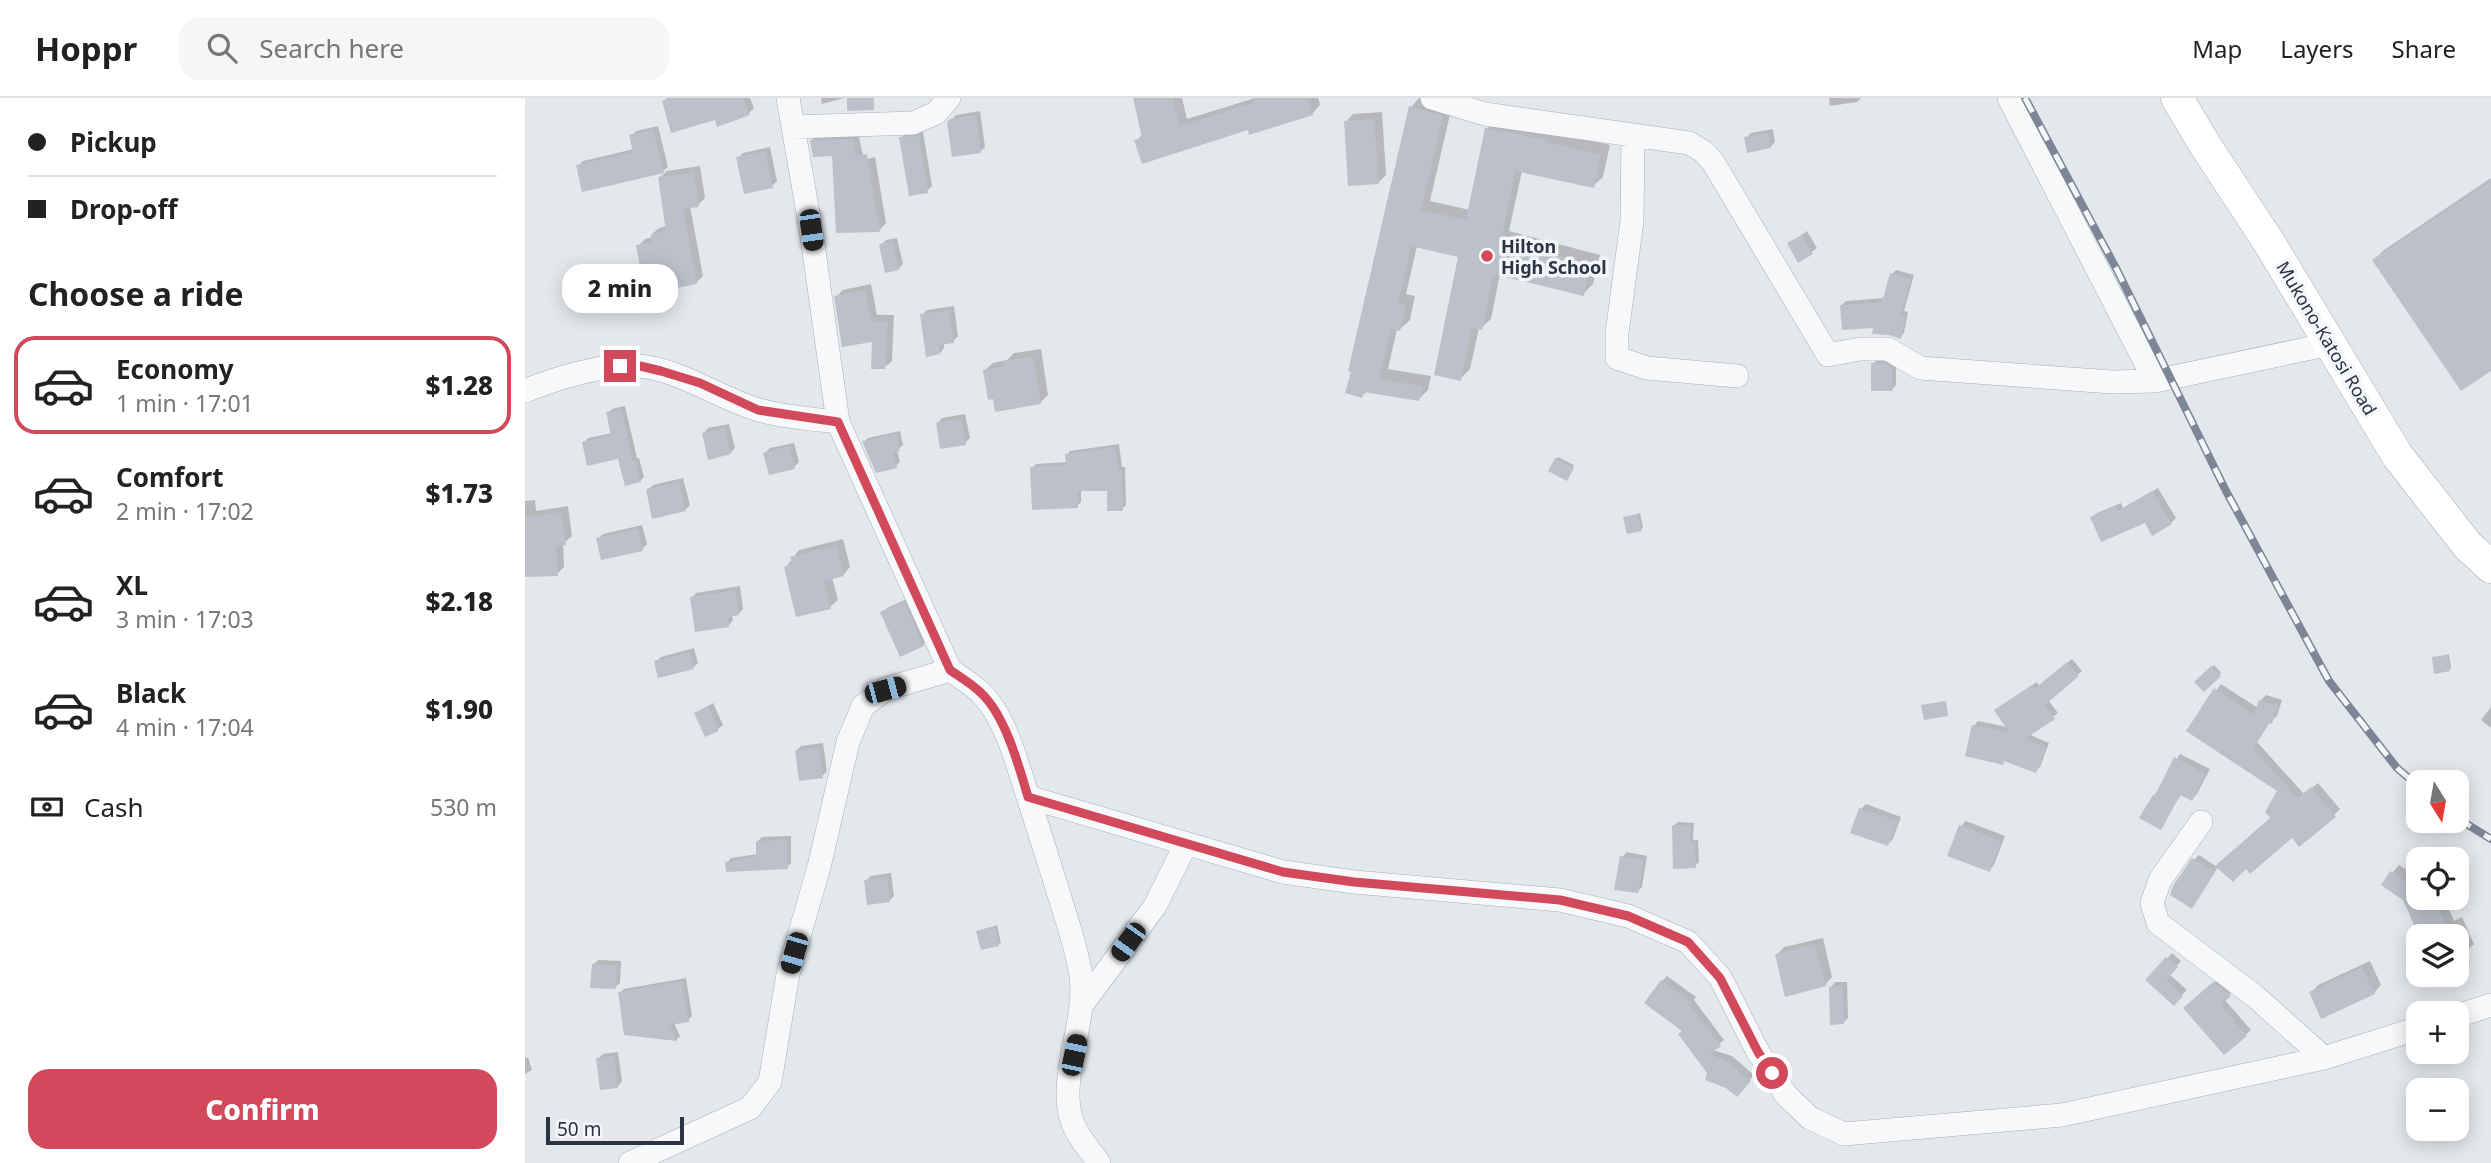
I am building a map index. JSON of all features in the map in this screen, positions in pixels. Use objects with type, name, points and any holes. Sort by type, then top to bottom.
[{"type":"main road","name":"Mukono-Katosi Road","points":[[2177,98],[2270,244],[2397,455],[2468,546],[2491,567]]},
{"type":"street","points":[[788,98],[811,230],[838,422],[950,670],[982,694],[1014,751],[1071,933],[1081,977],[1081,1006],[1070,1071],[1069,1099],[1071,1118],[1080,1137],[1099,1163]]},
{"type":"street","points":[[793,127],[913,123],[936,113],[949,98]]},
{"type":"street","points":[[1432,98],[1485,114],[1689,143],[1704,152],[1713,162],[1828,355],[1860,349],[1888,349],[1920,368],[2112,382],[2155,381],[2330,344]]},
{"type":"street","points":[[2009,98],[2155,381]]},
{"type":"street","points":[[1633,135],[1632,221],[1617,332],[1617,358],[1647,368],[1737,376]]},
{"type":"street","points":[[525,391],[551,381],[620,366],[640,366],[700,383],[758,410],[838,422]]},
{"type":"street","points":[[630,1163],[750,1108],[770,1082],[788,974],[819,867],[848,742],[863,706],[885,690],[950,670]]},
{"type":"street","points":[[1028,797],[1283,872],[1354,882],[1560,900],[1628,916],[1688,942],[1720,978],[1758,1052],[1786,1095],[1810,1118],[1844,1134],[2062,1115],[2323,1058],[2406,1032]]},
{"type":"street","points":[[2201,822],[2160,880],[2152,903],[2158,923],[2256,997],[2323,1058]]},
{"type":"street","points":[[1081,1006],[1155,906],[1186,844]]},
{"type":"street","points":[[2469,1012],[2491,1005]]},
{"type":"building","points":[[671,98],[743,98],[750,115],[717,127],[715,120],[671,133],[662,101]]},
{"type":"building","points":[[847,98],[874,98],[874,110],[847,111]]},
{"type":"building","points":[[1133,98],[1173,98],[1179,126],[1255,102],[1254,98],[1307,98],[1313,115],[1249,135],[1248,130],[1142,164],[1134,140],[1142,138]]},
{"type":"building","points":[[1409,106],[1443,116],[1421,210],[1466,220],[1485,128],[1547,140],[1546,142],[1601,155],[1594,188],[1515,171],[1501,241],[1591,264],[1584,296],[1493,274],[1482,330],[1472,328],[1461,381],[1434,375],[1458,257],[1411,246],[1398,304],[1406,306],[1400,331],[1391,329],[1379,379],[1422,386],[1419,401],[1364,392],[1362,398],[1345,393],[1351,372],[1348,371]]},
{"type":"building","points":[[976,115],[981,153],[952,157],[947,122],[950,119]]},
{"type":"building","points":[[1374,119],[1379,184],[1348,186],[1344,121]]},
{"type":"building","points":[[653,129],[664,173],[582,192],[576,165],[633,152],[629,135]]},
{"type":"building","points":[[1768,133],[1771,148],[1747,153],[1744,137]]},
{"type":"building","points":[[919,136],[928,193],[909,196],[899,137]]},
{"type":"building","points":[[854,139],[855,156],[867,154],[880,232],[836,233],[832,156],[813,157],[810,140]]},
{"type":"building","points":[[765,151],[773,188],[744,194],[736,157]]},
{"type":"building","points":[[694,172],[699,207],[683,209],[697,284],[645,294],[636,245],[652,242],[651,234],[666,231],[658,177]]},
{"type":"building","points":[[2491,180],[2491,371],[2461,391],[2372,260]]},
{"type":"building","points":[[1802,235],[1813,254],[1798,263],[1787,243]]},
{"type":"building","points":[[893,241],[899,270],[885,273],[879,244]]},
{"type":"building","points":[[1890,273],[1911,279],[1901,315],[1905,316],[1901,339],[1872,334],[1873,328],[1842,330],[1840,305],[1882,302]]},
{"type":"building","points":[[865,290],[871,321],[888,322],[885,369],[871,369],[872,342],[842,347],[834,296]]},
{"type":"building","points":[[949,310],[954,343],[939,345],[940,354],[926,357],[920,314]]},
{"type":"building","points":[[1033,356],[1041,404],[995,412],[993,399],[988,400],[983,370],[1005,366],[1004,361]]},
{"type":"building","points":[[1871,363],[1884,363],[1892,368],[1892,391],[1871,391]]},
{"type":"building","points":[[621,409],[633,461],[641,482],[625,486],[618,459],[587,466],[582,442],[611,435],[606,412]]},
{"type":"building","points":[[961,418],[966,445],[940,449],[936,423]]},
{"type":"building","points":[[725,427],[731,454],[708,460],[702,433]]},
{"type":"building","points":[[896,434],[900,451],[893,452],[897,468],[876,473],[862,441]]},
{"type":"building","points":[[790,446],[795,469],[769,475],[763,453]]},
{"type":"building","points":[[1115,447],[1119,470],[1122,470],[1123,511],[1107,511],[1107,491],[1077,491],[1078,508],[1032,510],[1030,467],[1066,465],[1065,454]]},
{"type":"building","points":[[1555,458],[1574,468],[1567,481],[1548,471]]},
{"type":"building","points":[[679,482],[686,511],[652,519],[646,489]]},
{"type":"building","points":[[2152,491],[2172,524],[2152,536],[2145,523],[2101,542],[2090,517],[2116,506],[2118,511]]},
{"type":"building","points":[[561,512],[566,545],[556,546],[558,576],[525,577],[525,518]]},
{"type":"building","points":[[1638,514],[1642,531],[1627,534],[1623,517]]},
{"type":"building","points":[[638,529],[643,551],[601,560],[596,538]]},
{"type":"building","points":[[836,545],[844,576],[824,581],[831,609],[796,617],[784,567],[792,564],[790,557]]},
{"type":"building","points":[[735,590],[739,615],[728,617],[729,627],[695,632],[690,597]]},
{"type":"building","points":[[904,602],[924,646],[900,657],[880,612]]},
{"type":"building","points":[[690,652],[694,669],[658,678],[654,661]]},
{"type":"building","points":[[2448,655],[2450,671],[2434,674],[2432,657]]},
{"type":"building","points":[[2067,662],[2079,676],[2045,705],[2055,719],[2025,739],[2046,747],[2036,773],[2004,761],[2003,765],[1965,756],[1972,725],[2009,732],[1994,710],[2032,685],[2034,689]]},
{"type":"building","points":[[2211,666],[2221,676],[2204,692],[2194,682]]},
{"type":"building","points":[[2214,688],[2254,715],[2259,700],[2278,706],[2272,724],[2269,723],[2253,749],[2298,798],[2311,787],[2336,817],[2299,847],[2292,838],[2250,874],[2246,869],[2233,882],[2215,866],[2270,818],[2265,812],[2277,791],[2186,731]]},
{"type":"building","points":[[1946,701],[1948,716],[1924,720],[1921,705]]},
{"type":"building","points":[[708,706],[719,731],[705,737],[694,713]]},
{"type":"building","points":[[818,747],[823,778],[799,781],[795,751]]},
{"type":"building","points":[[2174,757],[2206,774],[2192,801],[2180,795],[2161,830],[2139,818],[2153,795],[2155,796]]},
{"type":"building","points":[[1859,808],[1898,821],[1888,846],[1850,833]]},
{"type":"building","points":[[1672,825],[1691,826],[1690,843],[1695,843],[1696,868],[1673,869]]},
{"type":"building","points":[[1959,825],[2001,841],[1990,872],[1947,856]]},
{"type":"building","points":[[787,840],[788,869],[726,872],[725,862],[756,857],[756,841]]},
{"type":"building","points":[[1620,856],[1644,860],[1638,893],[1614,890]]},
{"type":"building","points":[[2192,858],[2215,872],[2192,909],[2170,895]]},
{"type":"building","points":[[2390,871],[2406,881],[2406,907],[2403,900],[2381,885]]},
{"type":"building","points":[[887,877],[890,902],[867,905],[864,880]]},
{"type":"building","points":[[2407,910],[2439,910],[2446,924],[2414,924]]},
{"type":"building","points":[[995,926],[999,946],[981,950],[976,931]]},
{"type":"building","points":[[1815,944],[1826,986],[1785,997],[1775,954]]},
{"type":"building","points":[[2166,957],[2178,967],[2166,980],[2183,996],[2174,1006],[2145,980]]},
{"type":"building","points":[[592,964],[617,965],[616,989],[590,988]]},
{"type":"building","points":[[2362,967],[2375,994],[2321,1019],[2309,992]]},
{"type":"building","points":[[1661,980],[1692,1003],[1690,1006],[1721,1046],[1709,1054],[1727,1061],[1751,1081],[1737,1097],[1726,1088],[1705,1080],[1707,1073],[1678,1034],[1682,1031],[1644,1003]]},
{"type":"building","points":[[682,981],[689,1022],[670,1025],[677,1041],[624,1035],[618,992]]},
{"type":"building","points":[[2213,982],[2231,996],[2221,1005],[2247,1036],[2224,1055],[2183,1008]]},
{"type":"building","points":[[1843,986],[1844,1024],[1830,1025],[1829,987]]},
{"type":"building","points":[[614,1056],[618,1088],[600,1090],[596,1058]]},
{"type":"railway","points":[[2025,98],[2117,270],[2226,491],[2329,681],[2406,776]]},
{"type":"railway","points":[[2469,825],[2491,839]]},
{"type":"place","name":"Hilton High School","points":[[1487,256]]},
{"type":"route","points":[[620,366],[640,366],[700,383],[758,410],[838,422],[950,670],[982,694],[1000,722],[1014,751],[1028,797],[1283,872],[1354,882],[1560,900],[1628,916],[1688,942],[1720,978],[1758,1052],[1772,1073]]}]
